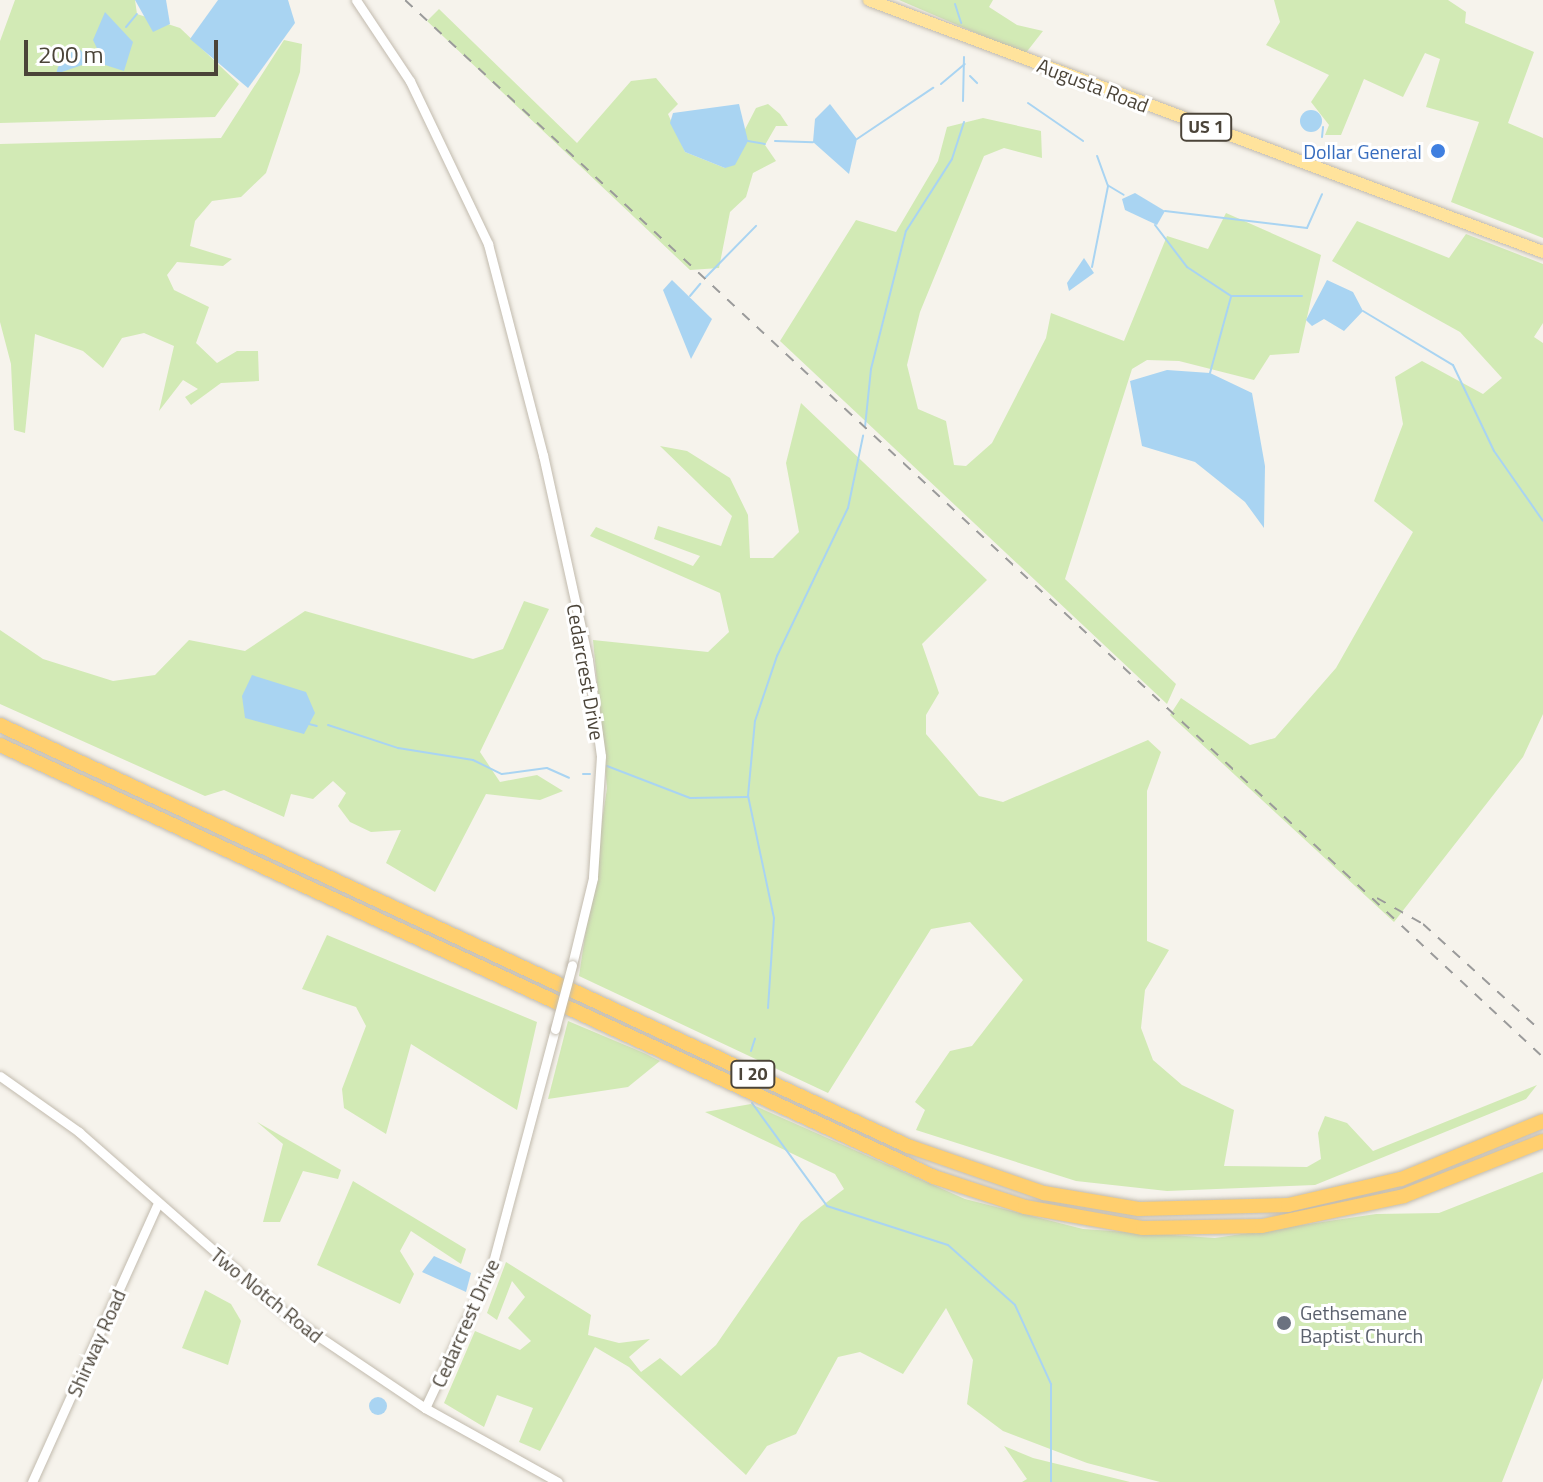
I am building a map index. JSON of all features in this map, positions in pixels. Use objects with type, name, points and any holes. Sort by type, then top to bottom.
[{"type":"highway","name":"I 20","points":[[0,725],[908,1146],[1044,1193],[1139,1209],[1288,1205],[1401,1179],[1543,1121]]},
{"type":"highway","name":"I 20","points":[[0,745],[934,1177],[1025,1207],[1143,1228],[1262,1226],[1404,1196],[1543,1141]]},
{"type":"main road","name":"Augusta Road","points":[[869,0],[1543,252]]},
{"type":"street","name":"Cedarcrest Drive","points":[[356,0],[410,81],[488,244],[543,455],[588,660],[601,756],[593,878],[492,1266],[425,1408]]},
{"type":"street","name":"Two Notch Road","points":[[0,1076],[158,1203],[287,1315],[425,1408],[558,1482]]},
{"type":"street","name":"Shirway Road","points":[[32,1482],[158,1203]]},
{"type":"green space","points":[[15,0],[135,0],[137,14],[180,28],[239,84],[215,117],[0,123],[0,41]]},
{"type":"green space","points":[[899,0],[993,0],[989,7],[1017,25],[1043,31],[1025,54]]},
{"type":"green space","points":[[1274,0],[1448,0],[1466,12],[1465,23],[1534,52],[1508,123],[1543,138],[1543,238],[1451,202],[1479,122],[1426,107],[1440,59],[1425,53],[1403,97],[1364,79],[1341,135],[1325,135],[1329,125],[1311,102],[1329,75],[1266,45],[1280,22]]},
{"type":"green space","points":[[439,9],[577,143],[631,81],[656,78],[678,104],[668,114],[685,152],[725,168],[756,108],[768,104],[780,114],[788,126],[776,126],[765,145],[776,161],[753,173],[746,197],[730,212],[719,268],[690,270],[427,21]]},
{"type":"green space","points":[[284,40],[302,44],[300,72],[266,173],[241,197],[212,201],[195,221],[190,246],[232,259],[223,266],[177,262],[167,275],[174,290],[209,307],[196,343],[217,363],[237,351],[258,351],[259,381],[221,383],[191,405],[185,397],[198,389],[183,380],[159,411],[174,346],[144,333],[122,338],[103,368],[83,351],[35,334],[25,433],[14,430],[11,364],[0,322],[0,144],[221,138]]},
{"type":"green space","points":[[983,118],[1041,131],[1042,158],[1004,148],[984,156],[920,312],[907,365],[918,409],[946,421],[954,465],[966,466],[992,443],[1046,338],[1051,313],[1124,341],[1167,236],[1208,249],[1226,213],[1321,255],[1299,353],[1270,355],[1254,380],[1179,361],[1147,360],[1132,369],[1065,579],[1176,684],[1167,704],[780,341],[856,220],[896,232],[938,161],[947,127]]},
{"type":"green space","points":[[1357,221],[1449,258],[1466,234],[1543,264],[1543,323],[1534,337],[1543,343],[1543,714],[1523,757],[1394,922],[1170,715],[1181,698],[1250,745],[1275,738],[1336,668],[1413,532],[1374,501],[1403,424],[1395,377],[1422,361],[1483,394],[1502,378],[1460,332],[1332,261]]},
{"type":"green space","points":[[801,403],[987,580],[922,644],[939,693],[926,715],[926,734],[979,796],[1003,802],[1148,740],[1161,752],[1147,791],[1147,941],[1169,950],[1145,990],[1141,1028],[1153,1060],[1182,1085],[1234,1110],[1224,1166],[1307,1167],[1321,1159],[1318,1133],[1325,1116],[1347,1123],[1373,1151],[1537,1085],[1526,1099],[1315,1185],[1167,1191],[1076,1181],[916,1130],[925,1110],[915,1102],[950,1051],[972,1046],[1023,980],[970,922],[931,929],[828,1093],[579,976],[607,788],[593,640],[708,652],[729,632],[720,593],[590,536],[596,527],[693,566],[700,556],[654,539],[658,526],[721,546],[732,516],[660,446],[687,451],[730,478],[748,515],[750,558],[773,558],[799,532],[786,463]]},
{"type":"green space","points":[[524,601],[549,609],[480,752],[500,782],[537,775],[563,791],[540,800],[486,794],[435,892],[386,863],[401,830],[371,832],[350,822],[338,806],[346,793],[333,781],[313,799],[291,794],[284,817],[224,790],[205,796],[0,704],[0,630],[43,659],[113,681],[155,675],[189,640],[245,651],[305,611],[473,659],[503,649]]},
{"type":"green space","points":[[327,935],[537,1022],[517,1110],[411,1044],[386,1134],[344,1108],[342,1089],[366,1026],[356,1007],[302,989]]},
{"type":"green space","points":[[568,1021],[660,1061],[628,1087],[548,1099]]},
{"type":"green space","points":[[751,1104],[965,1199],[1083,1229],[1215,1238],[1376,1214],[1439,1213],[1543,1172],[1543,1378],[1502,1482],[1160,1482],[1087,1463],[1003,1431],[967,1404],[973,1360],[946,1308],[903,1374],[860,1352],[838,1357],[796,1434],[767,1446],[746,1475],[629,1367],[595,1347],[540,1451],[519,1442],[533,1408],[497,1395],[484,1427],[444,1403],[475,1331],[520,1350],[531,1341],[508,1318],[525,1297],[512,1281],[497,1320],[487,1313],[506,1262],[591,1315],[588,1335],[619,1343],[650,1339],[629,1357],[641,1372],[660,1358],[681,1376],[716,1345],[801,1222],[844,1189],[835,1174],[705,1112]]},
{"type":"green space","points":[[257,1122],[341,1170],[338,1179],[303,1171],[280,1222],[263,1222],[283,1144]]},
{"type":"green space","points":[[353,1181],[466,1249],[461,1264],[411,1231],[400,1251],[414,1274],[400,1304],[317,1265]]},
{"type":"green space","points":[[205,1290],[231,1304],[241,1321],[228,1365],[182,1348]]},
{"type":"green space","points":[[1004,1446],[1033,1458],[1130,1482],[1022,1482],[1027,1479]]},
{"type":"water","points":[[135,0],[166,0],[170,24],[153,32]]},
{"type":"water","points":[[218,0],[288,0],[295,23],[248,88],[190,39]]},
{"type":"water","points":[[105,12],[133,42],[124,71],[105,65],[93,40]]},
{"type":"water","points":[[77,46],[91,62],[56,74],[58,67]]},
{"type":"water","points":[[739,104],[748,141],[735,165],[725,168],[685,152],[670,123],[673,113]]},
{"type":"water","points":[[830,104],[857,139],[849,174],[813,142],[815,119]]},
{"type":"water","points":[[1307,110],[1315,110],[1322,121],[1315,132],[1307,132],[1300,125],[1300,117]]},
{"type":"water","points":[[1135,193],[1165,211],[1157,225],[1125,210],[1122,199]]},
{"type":"water","points":[[1084,258],[1094,273],[1069,291],[1067,283]]},
{"type":"water","points":[[672,280],[712,319],[691,359],[663,290]]},
{"type":"water","points":[[1327,280],[1353,292],[1363,311],[1344,331],[1324,319],[1312,326],[1306,320]]},
{"type":"water","points":[[1167,370],[1210,373],[1252,393],[1265,466],[1264,528],[1245,502],[1195,462],[1142,446],[1130,381]]},
{"type":"water","points":[[252,675],[306,692],[315,713],[304,734],[245,718],[242,696]]},
{"type":"water","points":[[434,1256],[471,1273],[466,1292],[422,1272]]},
{"type":"water","points":[[378,1397],[387,1406],[378,1415],[369,1406]]},
{"type":"waterway","points":[[955,4],[961,23]]},
{"type":"waterway","points":[[126,27],[137,14]]},
{"type":"waterway","points":[[91,56],[98,52]]},
{"type":"waterway","points":[[963,101],[964,57]]},
{"type":"waterway","points":[[941,84],[965,64]]},
{"type":"waterway","points":[[970,76],[977,83]]},
{"type":"waterway","points":[[857,139],[933,88]]},
{"type":"waterway","points":[[1028,103],[1083,141]]},
{"type":"waterway","points":[[865,427],[871,369],[906,231],[952,159],[964,122]]},
{"type":"waterway","points":[[1322,137],[1323,127]]},
{"type":"waterway","points":[[748,141],[765,144]]},
{"type":"waterway","points":[[775,141],[813,142]]},
{"type":"waterway","points":[[1092,267],[1108,186],[1097,156]]},
{"type":"waterway","points":[[1109,186],[1124,195]]},
{"type":"waterway","points":[[1165,211],[1307,228],[1322,194]]},
{"type":"waterway","points":[[1155,225],[1187,267],[1231,296],[1302,296]]},
{"type":"waterway","points":[[705,278],[756,226]]},
{"type":"waterway","points":[[690,296],[700,284]]},
{"type":"waterway","points":[[1210,373],[1231,297]]},
{"type":"waterway","points":[[1363,311],[1453,365],[1494,451],[1543,521]]},
{"type":"waterway","points":[[768,1008],[774,918],[748,796],[755,721],[777,656],[848,508],[863,436]]},
{"type":"waterway","points":[[309,724],[317,726]]},
{"type":"waterway","points":[[328,725],[398,748],[473,760],[502,774],[547,768],[569,778]]},
{"type":"waterway","points":[[607,766],[690,798],[747,797]]},
{"type":"waterway","points":[[583,774],[590,774]]},
{"type":"waterway","points":[[751,1051],[755,1039]]},
{"type":"waterway","points":[[752,1103],[827,1206],[948,1245],[1015,1305],[1051,1384],[1051,1482]]},
{"type":"railway","points":[[405,0],[1543,1057]]},
{"type":"railway","points":[[1377,898],[1423,924],[1539,1029]]},
{"type":"place","name":"Dollar General","points":[[1438,151]]},
{"type":"place","name":"Gethsemane Baptist Church","points":[[1284,1323]]}]
